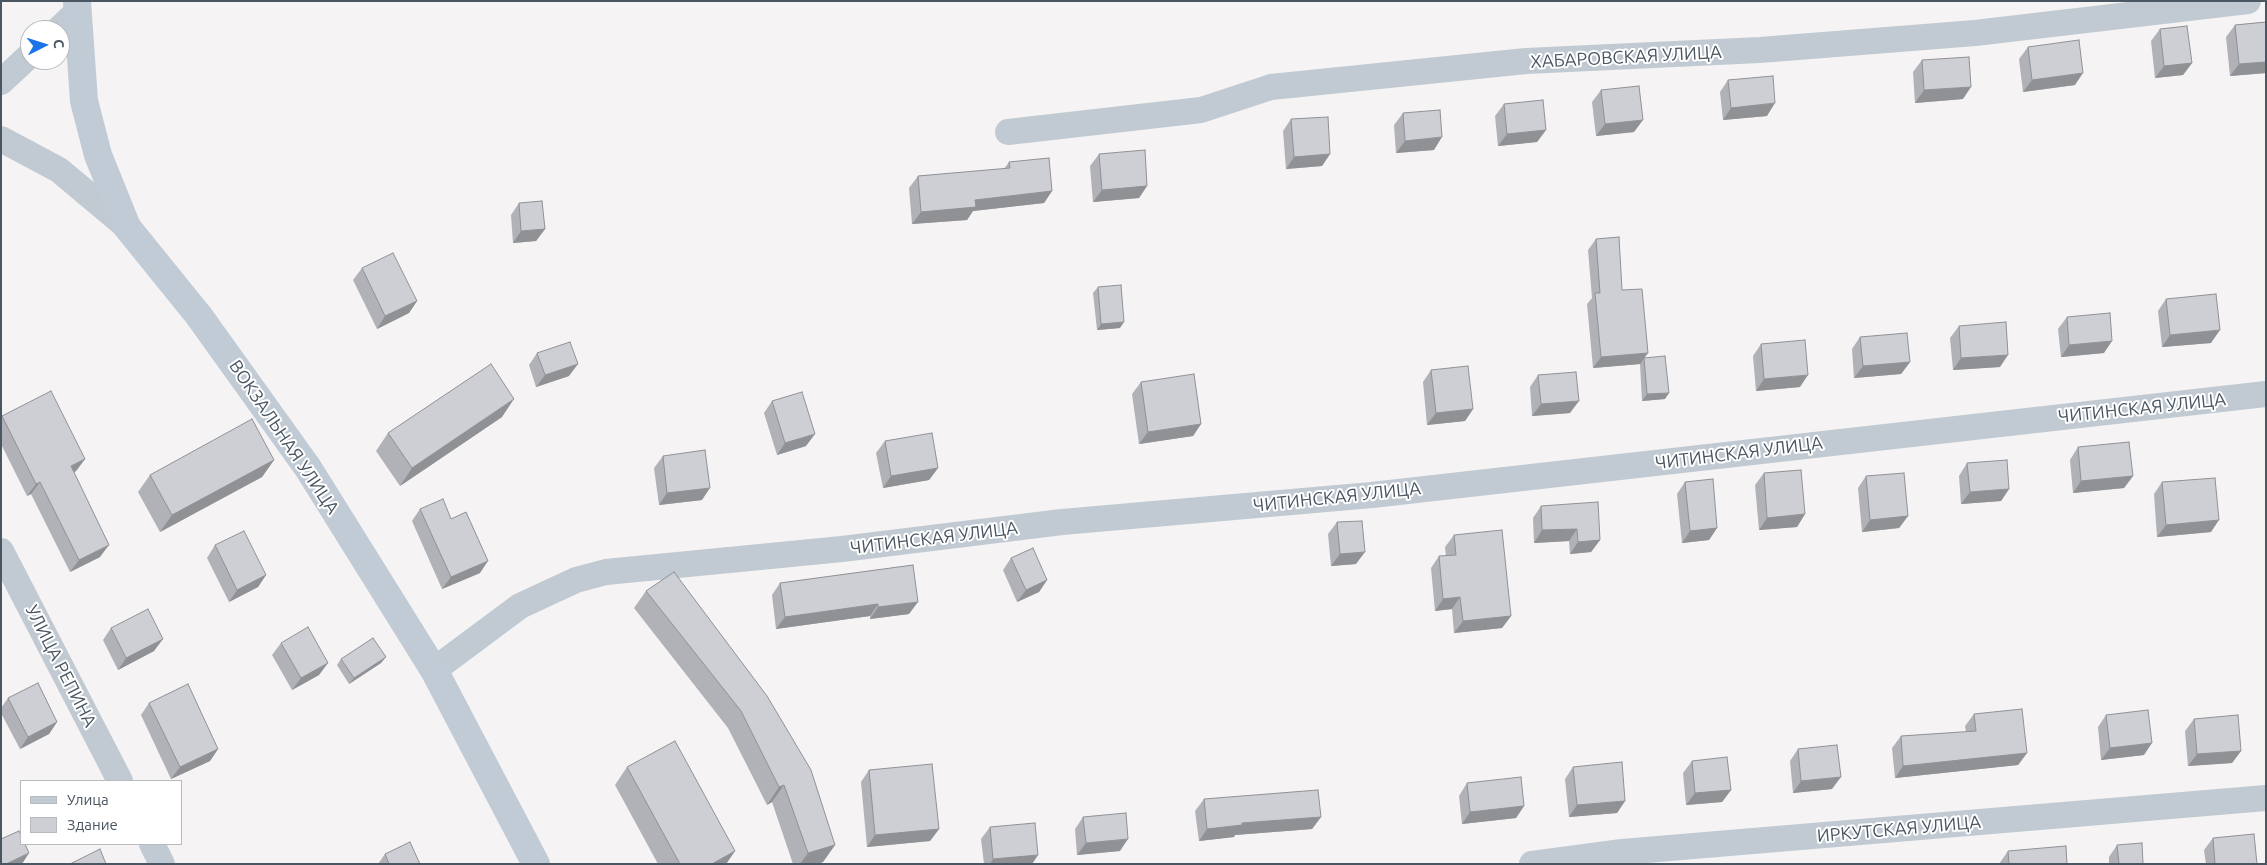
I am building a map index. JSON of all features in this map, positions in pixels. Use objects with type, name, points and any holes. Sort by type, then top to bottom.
[{"type":"main road","name":"ВОКЗАЛЬНАЯ УЛИЦА","points":[[77,6],[84,101],[98,155],[127,227],[199,316],[308,468],[434,670],[536,864]]},
{"type":"street","name":"ХАБАРОВСКАЯ УЛИЦА","points":[[1008,132],[1201,110],[1271,87],[1526,61],[1760,50],[1975,33],[2248,1]]},
{"type":"street","points":[[66,20],[77,6]]},
{"type":"street","points":[[1,82],[20,64]]},
{"type":"street","points":[[1,139],[59,170],[127,227]]},
{"type":"street","name":"ЧИТИНСКАЯ УЛИЦА","points":[[434,670],[520,606],[576,580],[606,572],[842,549],[1062,522],[1372,495],[2266,394]]},
{"type":"street","name":"УЛИЦА РЕПИНА","points":[[1,551],[119,780]]},
{"type":"street","name":"ИРКУТСКАЯ УЛИЦА","points":[[1532,864],[1622,852],[2266,798]]},
{"type":"street","points":[[152,845],[162,864]]},
{"type":"building","points":[[2266,22],[2266,62],[2239,64],[2235,25]]},
{"type":"building","points":[[2187,26],[2192,63],[2164,66],[2160,29]]},
{"type":"building","points":[[2079,40],[2083,73],[2032,80],[2028,47]]},
{"type":"building","points":[[1969,57],[1971,87],[1924,90],[1922,60]]},
{"type":"building","points":[[1773,76],[1775,103],[1731,108],[1728,80]]},
{"type":"building","points":[[1639,86],[1643,120],[1605,124],[1601,90]]},
{"type":"building","points":[[1543,100],[1546,130],[1507,134],[1504,104]]},
{"type":"building","points":[[1440,110],[1442,137],[1405,141],[1403,113]]},
{"type":"building","points":[[1328,117],[1330,154],[1294,157],[1291,119]]},
{"type":"building","points":[[1145,150],[1147,186],[1102,190],[1099,154]]},
{"type":"building","points":[[1049,158],[1052,191],[975,200],[976,207],[921,212],[918,176],[1010,168],[1009,162]]},
{"type":"building","points":[[542,201],[545,229],[521,231],[519,203]]},
{"type":"building","points":[[1619,237],[1622,290],[1642,289],[1648,353],[1601,357],[1595,293],[1600,293],[1596,239]]},
{"type":"building","points":[[393,253],[417,301],[385,316],[362,268]]},
{"type":"building","points":[[1121,285],[1124,322],[1101,324],[1098,287]]},
{"type":"building","points":[[2216,294],[2220,330],[2170,335],[2166,299]]},
{"type":"building","points":[[2110,313],[2112,341],[2069,345],[2067,317]]},
{"type":"building","points":[[2006,322],[2008,355],[1961,358],[1959,326]]},
{"type":"building","points":[[1907,333],[1910,362],[1863,366],[1860,337]]},
{"type":"building","points":[[1805,340],[1808,375],[1764,379],[1761,344]]},
{"type":"building","points":[[570,342],[578,364],[545,375],[537,353]]},
{"type":"building","points":[[1665,356],[1669,393],[1647,394],[1644,358]]},
{"type":"building","points":[[491,364],[514,399],[412,468],[388,433]]},
{"type":"building","points":[[1468,366],[1473,409],[1436,413],[1431,370]]},
{"type":"building","points":[[1576,372],[1579,401],[1541,404],[1538,375]]},
{"type":"building","points":[[1194,374],[1201,424],[1148,432],[1141,382]]},
{"type":"building","points":[[51,391],[85,459],[71,466],[109,545],[79,560],[40,482],[36,484],[2,416]]},
{"type":"building","points":[[802,392],[815,434],[785,443],[772,401]]},
{"type":"building","points":[[252,419],[274,460],[172,515],[150,475]]},
{"type":"building","points":[[932,433],[938,468],[891,476],[885,441]]},
{"type":"building","points":[[2129,442],[2133,476],[2081,481],[2078,447]]},
{"type":"building","points":[[705,450],[710,488],[667,493],[663,456]]},
{"type":"building","points":[[2007,460],[2009,489],[1970,492],[1967,463]]},
{"type":"building","points":[[1801,470],[1805,514],[1767,518],[1764,473]]},
{"type":"building","points":[[1904,473],[1908,516],[1870,520],[1866,476]]},
{"type":"building","points":[[2215,478],[2219,520],[2166,525],[2162,482]]},
{"type":"building","points":[[1713,479],[1717,528],[1690,531],[1685,482]]},
{"type":"building","points":[[443,499],[451,519],[466,512],[488,561],[451,577],[420,509]]},
{"type":"building","points":[[1598,502],[1600,540],[1578,542],[1577,529],[1542,530],[1541,506]]},
{"type":"building","points":[[1362,521],[1365,552],[1340,554],[1337,522]]},
{"type":"building","points":[[1502,530],[1511,616],[1463,621],[1460,597],[1443,599],[1439,556],[1456,555],[1454,535]]},
{"type":"building","points":[[244,531],[266,575],[237,590],[215,545]]},
{"type":"building","points":[[1033,548],[1047,580],[1026,590],[1011,558]]},
{"type":"building","points":[[913,565],[918,602],[878,607],[878,604],[785,617],[780,583]]},
{"type":"building","points":[[674,572],[767,696],[811,770],[835,845],[808,853],[784,785],[779,787],[741,711],[646,591]]},
{"type":"building","points":[[148,609],[163,639],[126,658],[111,628]]},
{"type":"building","points":[[308,627],[328,663],[301,678],[281,643]]},
{"type":"building","points":[[373,638],[386,657],[354,678],[341,659]]},
{"type":"building","points":[[38,683],[57,722],[28,737],[8,698]]},
{"type":"building","points":[[188,684],[218,749],[180,767],[149,703]]},
{"type":"building","points":[[2022,709],[2027,753],[1903,766],[1901,736],[1976,731],[1974,714]]},
{"type":"building","points":[[2148,710],[2152,743],[2110,748],[2106,715]]},
{"type":"building","points":[[2238,715],[2241,751],[2197,754],[2194,719]]},
{"type":"building","points":[[675,741],[735,851],[712,864],[680,864],[627,767]]},
{"type":"building","points":[[1837,745],[1841,777],[1801,781],[1798,749]]},
{"type":"building","points":[[1727,757],[1731,790],[1695,793],[1692,761]]},
{"type":"building","points":[[1622,762],[1625,801],[1577,805],[1573,767]]},
{"type":"building","points":[[932,764],[939,829],[875,835],[869,770]]},
{"type":"building","points":[[1521,777],[1524,806],[1470,812],[1467,783]]},
{"type":"building","points":[[1318,790],[1321,817],[1242,823],[1242,825],[1207,829],[1204,799]]},
{"type":"building","points":[[1126,813],[1128,839],[1086,843],[1083,817]]},
{"type":"building","points":[[1035,823],[1038,855],[993,859],[990,827]]},
{"type":"building","points":[[19,831],[20,845],[25,845],[29,853],[6,864],[1,864],[1,839]]},
{"type":"building","points":[[2254,834],[2257,864],[2215,864],[2213,838]]},
{"type":"building","points":[[410,842],[420,864],[389,864],[385,854]]},
{"type":"building","points":[[2142,843],[2143,864],[2119,864],[2117,845]]},
{"type":"building","points":[[2066,846],[2067,864],[2009,864],[2008,851]]},
{"type":"building","points":[[100,849],[106,864],[70,864]]}]
